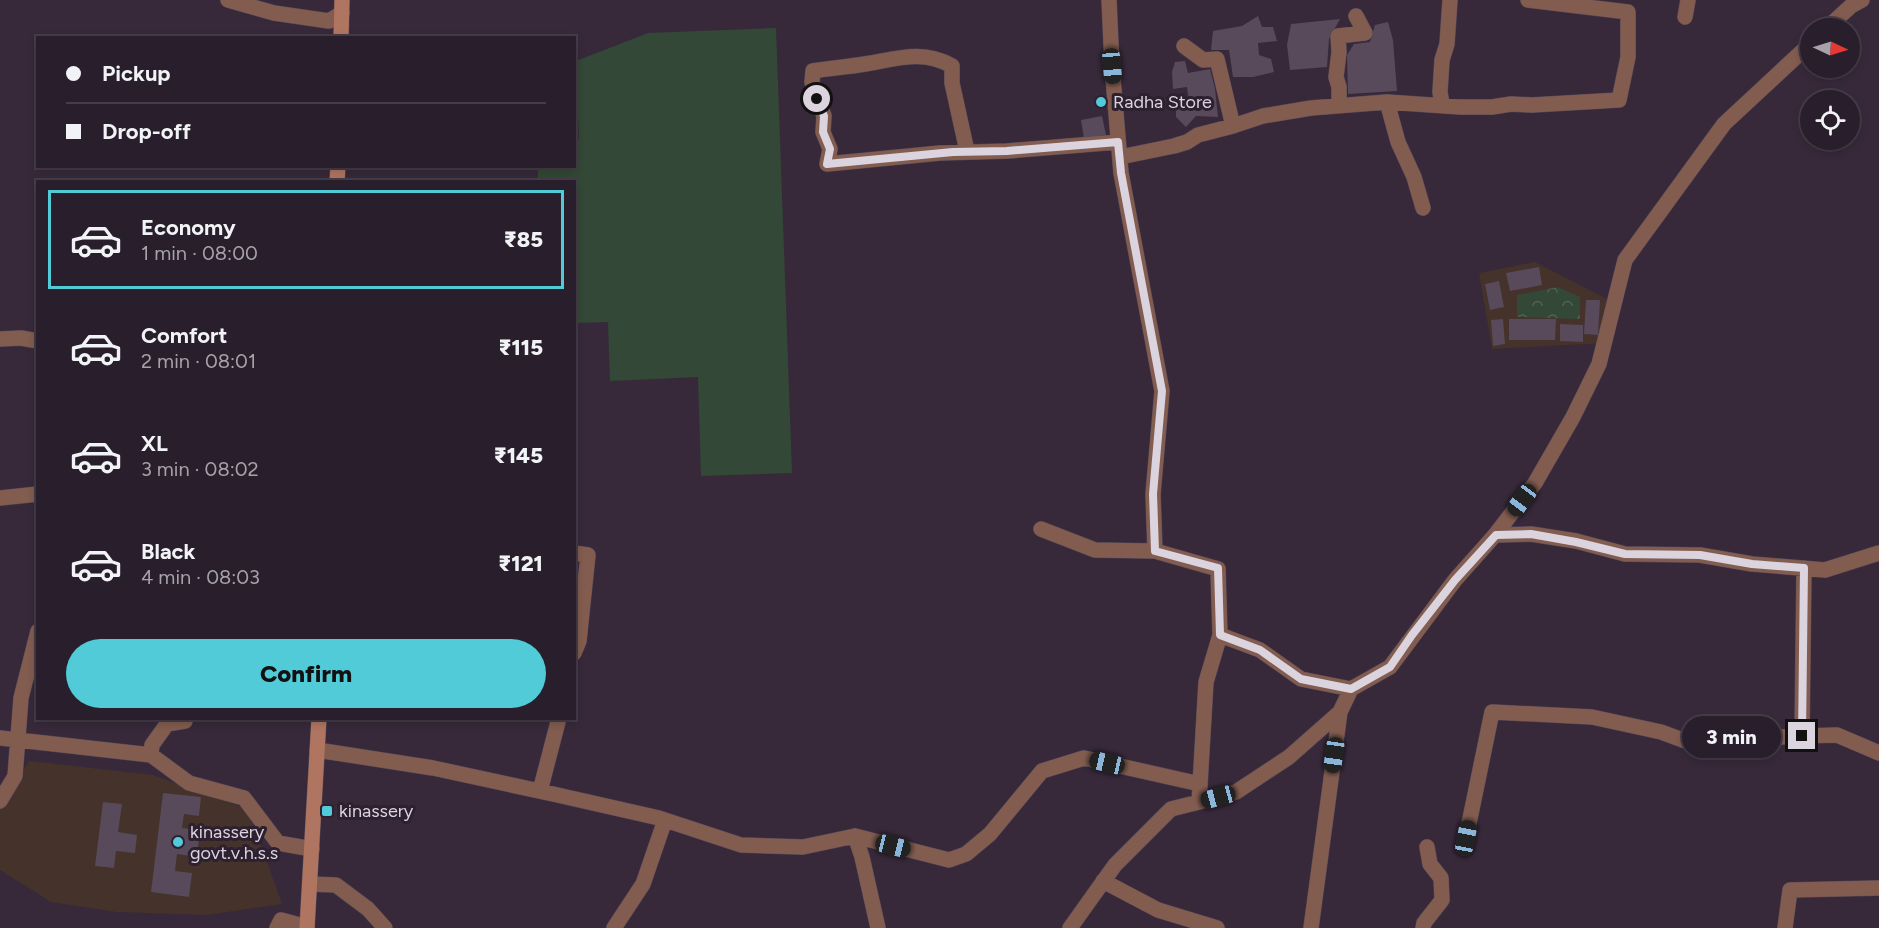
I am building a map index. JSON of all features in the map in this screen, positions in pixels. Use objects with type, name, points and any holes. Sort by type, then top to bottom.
[{"type":"main road","points":[[341,36],[342,7]]},
{"type":"main road","points":[[307,928],[318,720]]},
{"type":"street","points":[[228,0],[274,13],[329,21],[342,7]]},
{"type":"street","points":[[1109,0],[1121,173],[1162,391],[1153,494],[1155,551]]},
{"type":"street","points":[[1442,104],[1440,92],[1442,60],[1447,44],[1450,0]]},
{"type":"street","points":[[967,151],[952,83],[952,66],[938,58],[888,58],[865,64],[813,70],[812,82],[824,116],[823,132],[830,149],[827,164],[967,151],[1119,150],[1174,146],[1198,135],[1263,116],[1311,108],[1388,102],[1491,107],[1510,104],[1532,105],[1619,100],[1628,57],[1628,12],[1528,0]]},
{"type":"street","points":[[1685,17],[1688,0]]},
{"type":"street","points":[[1838,18],[1862,0]]},
{"type":"street","points":[[1339,106],[1340,87],[1336,77],[1338,36],[1365,33],[1356,16]]},
{"type":"street","points":[[1184,46],[1203,60],[1217,59],[1233,126]]},
{"type":"street","points":[[1311,928],[1340,712],[1351,689],[1390,667],[1455,580],[1496,535],[1535,483],[1573,417],[1599,364],[1625,260],[1724,124],[1800,53]]},
{"type":"street","points":[[1388,102],[1398,142],[1414,177],[1423,208]]},
{"type":"street","points":[[0,339],[21,338],[36,341]]},
{"type":"street","points":[[0,498],[36,494]]},
{"type":"street","points":[[1041,530],[1095,550],[1155,551],[1218,568],[1220,635],[1206,682],[1199,802]]},
{"type":"street","points":[[1496,535],[1531,534],[1625,554],[1700,555],[1752,564],[1825,570],[1879,553]]},
{"type":"street","points":[[576,553],[588,555],[579,641],[576,648]]},
{"type":"street","points":[[1802,736],[1804,568]]},
{"type":"street","points":[[1220,635],[1260,650],[1301,679],[1351,689]]},
{"type":"street","points":[[0,801],[15,776],[21,698],[36,639]]},
{"type":"street","points":[[1070,928],[1115,865],[1171,809],[1236,792],[1289,757],[1340,712]]},
{"type":"street","points":[[1466,838],[1492,712],[1592,717],[1661,732],[1688,742],[1837,735],[1879,753]]},
{"type":"street","points":[[151,755],[152,746],[167,724],[185,720]]},
{"type":"street","points":[[540,791],[558,720]]},
{"type":"street","points":[[0,738],[151,755],[189,783],[244,798],[278,843],[312,849]]},
{"type":"street","points":[[317,750],[433,768],[540,791],[664,820],[741,845],[803,847],[855,836],[950,860],[966,854],[990,834],[1042,771],[1084,758],[1200,784]]},
{"type":"street","points":[[614,928],[643,884],[664,820]]},
{"type":"street","points":[[855,836],[878,928]]},
{"type":"street","points":[[1424,928],[1424,923],[1442,900],[1441,878],[1430,864],[1427,847]]},
{"type":"street","points":[[1103,881],[1158,910],[1217,928]]},
{"type":"street","points":[[310,884],[336,885],[368,909],[385,928]]},
{"type":"street","points":[[1785,928],[1790,890],[1879,888]]},
{"type":"street","points":[[277,928],[281,920],[307,928]]},
{"type":"shaded area","points":[[1535,262],[1607,299],[1606,343],[1492,349],[1479,273]]},
{"type":"shaded area","points":[[29,761],[153,775],[248,809],[282,904],[207,915],[116,912],[51,902],[0,870],[0,809]]},
{"type":"green space","points":[[776,28],[792,473],[701,476],[698,377],[610,381],[608,322],[576,323],[576,180],[538,180],[538,168],[576,168],[576,139],[579,139],[576,61],[648,33]]},
{"type":"green space","points":[[1558,287],[1580,297],[1580,319],[1517,317],[1517,295]]},
{"type":"building","points":[[1258,16],[1262,27],[1273,27],[1277,41],[1258,43],[1259,55],[1271,59],[1274,72],[1253,77],[1233,77],[1229,50],[1211,50],[1213,31],[1242,26]]},
{"type":"building","points":[[1340,19],[1329,39],[1327,67],[1290,70],[1287,45],[1291,24]]},
{"type":"building","points":[[1388,22],[1393,40],[1397,91],[1348,94],[1347,55],[1354,44],[1370,42],[1375,25]]},
{"type":"building","points":[[1185,61],[1188,73],[1210,69],[1218,117],[1196,116],[1186,127],[1176,117],[1176,102],[1189,102],[1187,87],[1173,89],[1172,72],[1175,62]]},
{"type":"building","points":[[1102,116],[1106,135],[1084,139],[1081,120]]},
{"type":"building","points":[[1539,267],[1542,285],[1510,291],[1506,273]]},
{"type":"building","points":[[1499,281],[1504,307],[1490,310],[1485,284]]},
{"type":"building","points":[[1586,300],[1600,300],[1598,335],[1584,334]]},
{"type":"building","points":[[1503,319],[1505,344],[1493,346],[1491,320]]},
{"type":"building","points":[[1509,319],[1556,319],[1555,340],[1509,340]]},
{"type":"building","points":[[1560,324],[1583,325],[1583,342],[1560,341]]},
{"type":"building","name":"kinassery govt.v.h.s.s","points":[[163,793],[201,797],[199,816],[184,814],[182,828],[200,830],[197,857],[177,854],[175,871],[192,873],[189,897],[151,892]]},
{"type":"building","points":[[103,802],[122,804],[118,832],[137,835],[135,853],[116,851],[114,868],[95,866]]},
{"type":"place","name":"Radha Store","points":[[1101,102]]},
{"type":"place","name":"kinassery","points":[[327,811]]},
{"type":"place","name":"kinassery govt.v.h.s.s","points":[[178,842]]},
{"type":"route","points":[[817,99],[824,116],[823,132],[830,149],[827,164],[953,152],[1007,151],[1118,142],[1121,173],[1162,391],[1153,494],[1155,551],[1218,568],[1220,635],[1260,650],[1301,679],[1351,689],[1390,667],[1455,580],[1496,535],[1531,534],[1625,554],[1700,555],[1752,564],[1804,568],[1802,736]]}]
